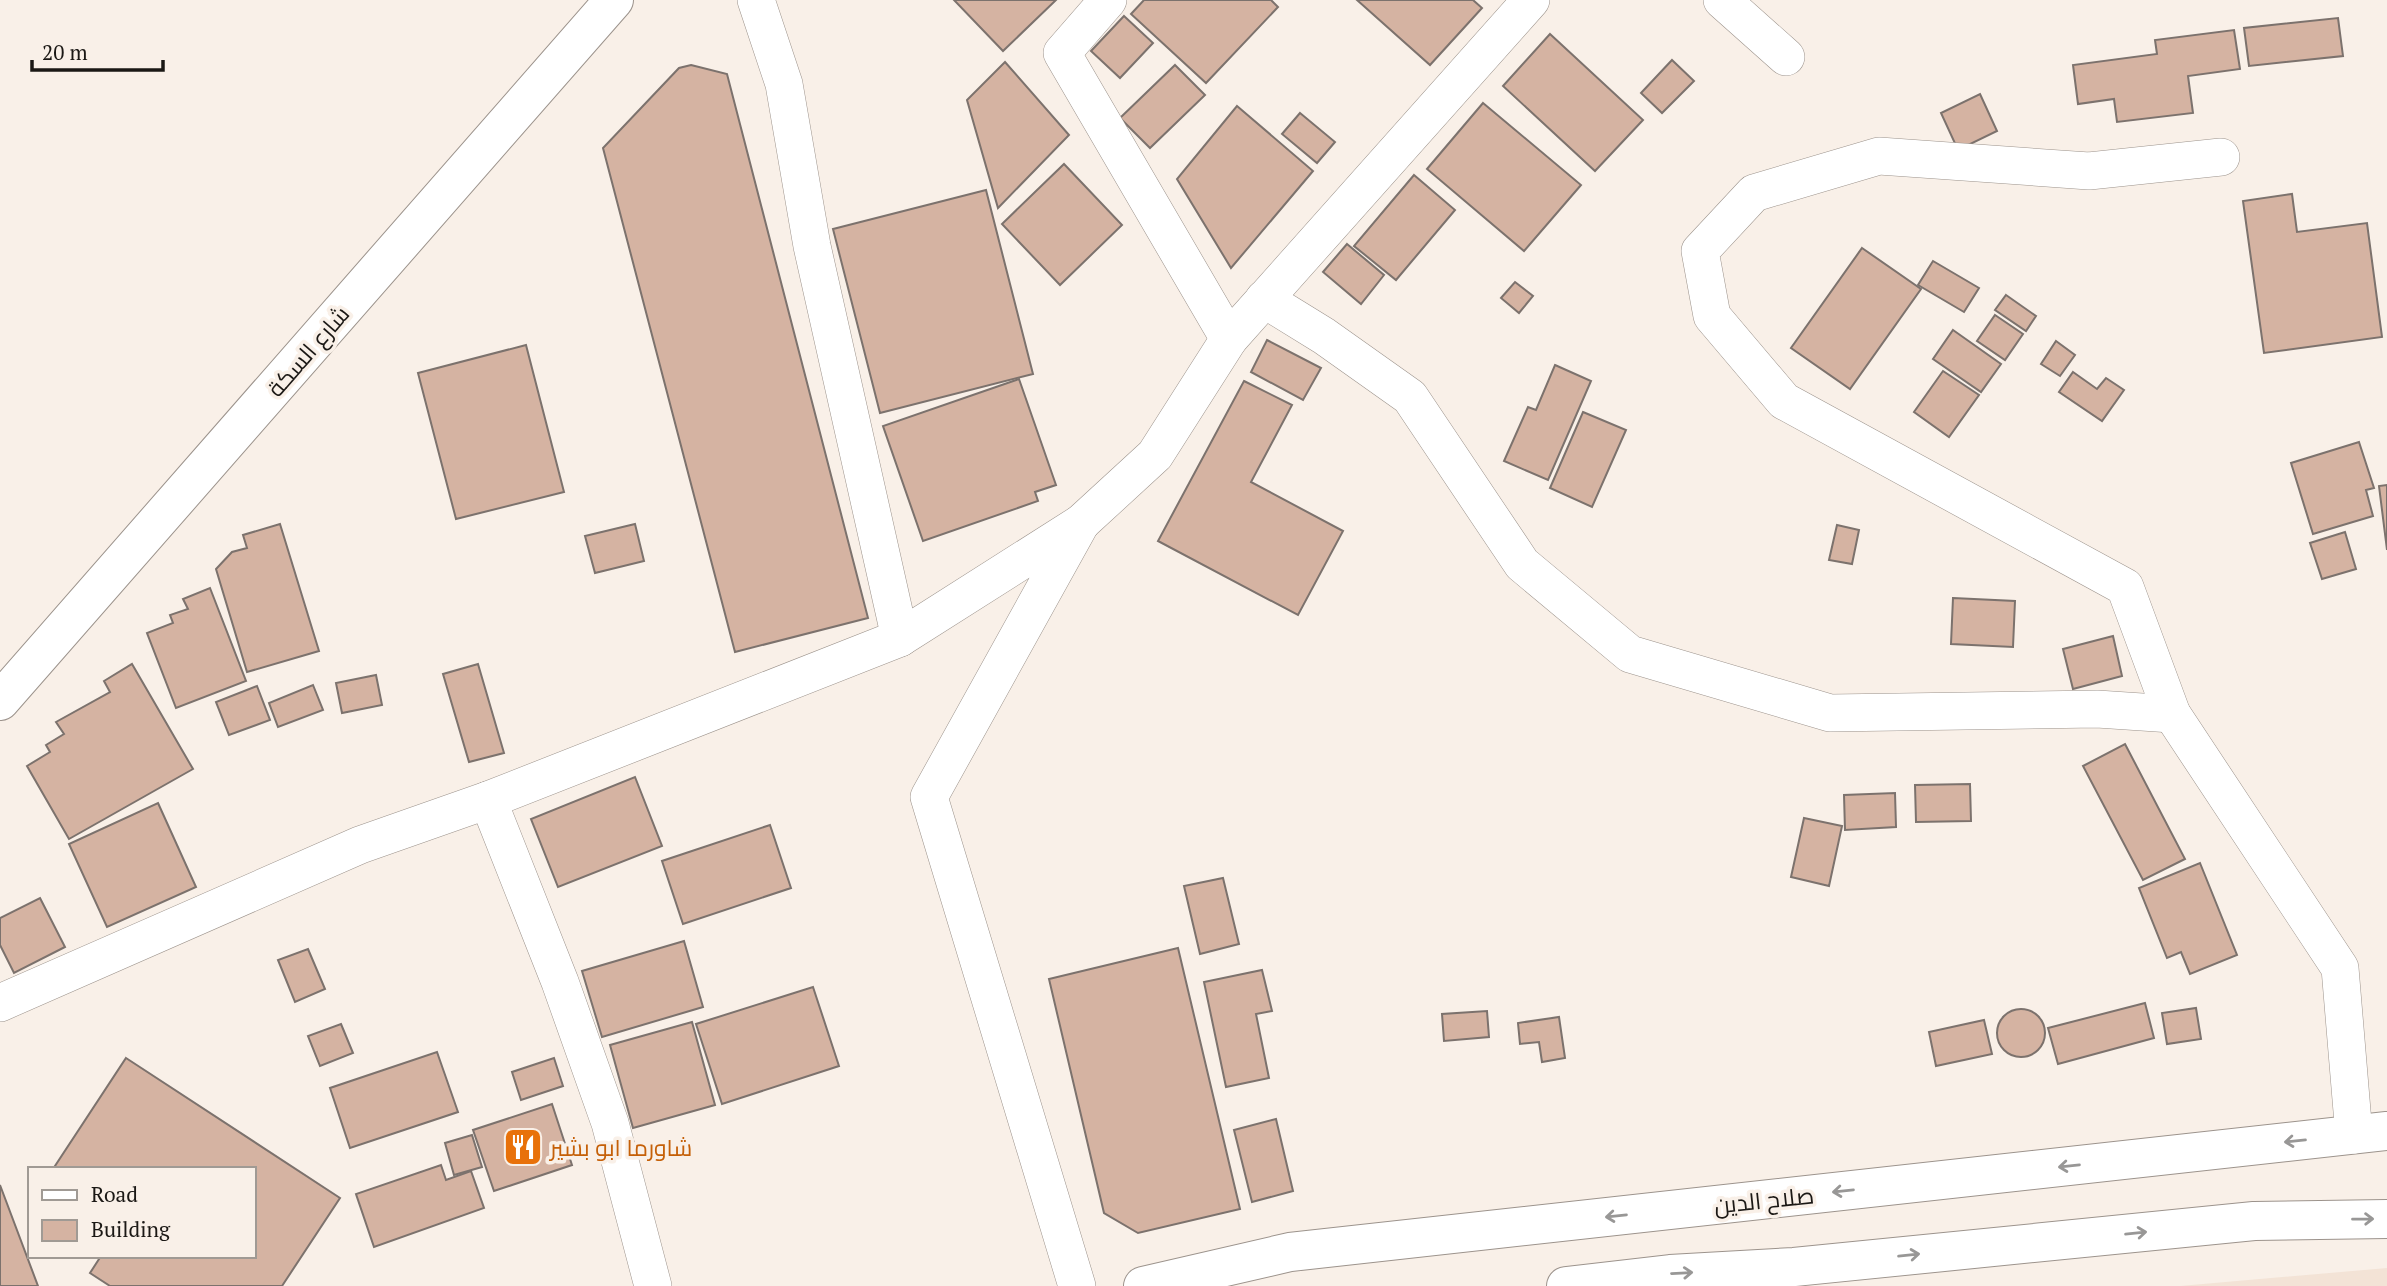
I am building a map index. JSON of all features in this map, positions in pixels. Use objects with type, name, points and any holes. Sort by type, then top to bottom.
[{"type":"main road","name":"شارع السكة","points":[[0,701],[614,0]]},
{"type":"main road","name":"صلاح الدين","points":[[1143,1286],[1290,1252],[2371,1133]]},
{"type":"main road","points":[[1566,1286],[1670,1273],[1794,1267],[2254,1221],[2387,1219]]},
{"type":"street","points":[[756,0],[784,84],[812,246],[900,638]]},
{"type":"street","points":[[1108,0],[1062,53],[1229,339]]},
{"type":"street","points":[[0,1003],[360,845],[488,800],[900,638],[1081,523],[1155,455],[1229,339],[1531,0]]},
{"type":"street","points":[[1722,0],[1786,57]]},
{"type":"street","points":[[2221,157],[2089,171],[1879,156],[1754,193],[1700,251],[1712,316],[1784,401],[2125,587],[2172,714],[2340,968],[2371,1133]]},
{"type":"street","points":[[1264,299],[1324,336],[1410,397],[1522,564],[1630,654],[1830,713],[2097,709],[2172,714]]},
{"type":"street","points":[[1077,1286],[929,797],[1081,523]]},
{"type":"street","points":[[488,800],[561,982],[610,1123],[653,1286]]},
{"type":"shaded area","points":[[2387,1268],[2387,1286],[2180,1286]]},
{"type":"building","points":[[954,0],[1056,0],[1003,51]]},
{"type":"building","points":[[1144,0],[1271,0],[1278,7],[1206,83],[1131,14]]},
{"type":"building","points":[[1357,0],[1473,0],[1482,8],[1430,65]]},
{"type":"building","points":[[1124,16],[1153,43],[1120,78],[1091,51]]},
{"type":"building","points":[[2338,18],[2343,56],[2249,66],[2244,28]]},
{"type":"building","points":[[2234,30],[2240,69],[2188,76],[2193,113],[2117,122],[2114,99],[2078,104],[2073,65],[2157,54],[2155,40]]},
{"type":"building","points":[[1550,34],[1643,120],[1595,171],[1503,86]]},
{"type":"building","points":[[1672,60],[1694,81],[1662,113],[1641,93]]},
{"type":"building","points":[[1005,62],[1069,135],[998,208],[967,100]]},
{"type":"building","points":[[691,65],[727,74],[868,618],[735,652],[603,148],[679,68]]},
{"type":"building","points":[[1175,65],[1205,95],[1150,148],[1120,118]]},
{"type":"building","points":[[1980,94],[1997,131],[1958,150],[1941,113]]},
{"type":"building","points":[[1483,103],[1581,185],[1524,251],[1427,169]]},
{"type":"building","points":[[1237,106],[1313,171],[1231,268],[1177,179]]},
{"type":"building","points":[[1300,113],[1335,142],[1317,163],[1282,134]]},
{"type":"building","points":[[1064,164],[1122,225],[1060,285],[1002,224]]},
{"type":"building","points":[[1414,175],[1455,210],[1396,280],[1354,246]]},
{"type":"building","points":[[986,190],[1033,374],[880,413],[833,229]]},
{"type":"building","points":[[2292,194],[2297,232],[2367,223],[2382,337],[2264,353],[2243,201]]},
{"type":"building","points":[[1347,244],[1384,275],[1361,304],[1323,272]]},
{"type":"building","points":[[1862,248],[1921,289],[1850,389],[1791,348]]},
{"type":"building","points":[[1933,261],[1979,288],[1964,312],[1918,285]]},
{"type":"building","points":[[1515,282],[1533,296],[1519,313],[1501,298]]},
{"type":"building","points":[[2006,295],[2036,316],[2026,331],[1995,310]]},
{"type":"building","points":[[1995,315],[2023,334],[2005,360],[1977,341]]},
{"type":"building","points":[[1953,330],[2001,364],[1981,392],[1933,359]]},
{"type":"building","points":[[1267,340],[1321,368],[1303,400],[1251,372]]},
{"type":"building","points":[[2056,341],[2075,355],[2060,376],[2041,364]]},
{"type":"building","points":[[526,345],[564,492],[456,519],[418,373]]},
{"type":"building","points":[[1555,365],[1591,381],[1548,480],[1504,461],[1528,407],[1536,410]]},
{"type":"building","points":[[1943,371],[1979,395],[1949,437],[1914,412]]},
{"type":"building","points":[[2073,372],[2097,389],[2106,378],[2124,390],[2102,421],[2059,392]]},
{"type":"building","points":[[1019,379],[1056,485],[1035,492],[1038,501],[923,541],[883,426]]},
{"type":"building","points":[[1244,381],[1292,405],[1251,482],[1343,531],[1298,615],[1158,541]]},
{"type":"building","points":[[1583,412],[1626,430],[1592,507],[1550,488]]},
{"type":"building","points":[[2359,442],[2374,488],[2366,490],[2373,516],[2313,534],[2291,463]]},
{"type":"building","points":[[2387,485],[2387,550],[2379,486]]},
{"type":"building","points":[[280,524],[319,651],[247,672],[216,569],[232,552],[247,548],[243,535]]},
{"type":"building","points":[[635,524],[644,561],[595,573],[585,536]]},
{"type":"building","points":[[1837,525],[1859,530],[1852,564],[1829,560]]},
{"type":"building","points":[[2345,532],[2356,569],[2322,579],[2310,543]]},
{"type":"building","points":[[210,588],[246,681],[176,708],[147,633],[173,623],[170,615],[188,609],[183,599]]},
{"type":"building","points":[[1953,598],[2015,601],[2013,647],[1951,644]]},
{"type":"building","points":[[2113,636],[2122,676],[2073,689],[2063,649]]},
{"type":"building","points":[[132,664],[193,769],[69,839],[27,766],[50,752],[46,745],[64,734],[56,722],[110,692],[104,681]]},
{"type":"building","points":[[478,664],[504,753],[469,762],[443,674]]},
{"type":"building","points":[[376,675],[382,705],[342,713],[336,683]]},
{"type":"building","points":[[313,685],[323,710],[278,727],[269,703]]},
{"type":"building","points":[[257,686],[270,720],[229,735],[216,702]]},
{"type":"building","points":[[2125,744],[2185,859],[2143,880],[2083,766]]},
{"type":"building","points":[[635,777],[662,846],[558,887],[531,819]]},
{"type":"building","points":[[1970,784],[1971,821],[1916,822],[1915,785]]},
{"type":"building","points":[[1895,793],[1896,827],[1845,830],[1844,795]]},
{"type":"building","points":[[158,803],[196,887],[107,927],[69,844]]},
{"type":"building","points":[[1804,818],[1842,826],[1829,886],[1791,877]]},
{"type":"building","points":[[770,825],[791,888],[683,924],[662,861]]},
{"type":"building","points":[[2200,863],[2237,955],[2190,974],[2181,952],[2167,958],[2139,888]]},
{"type":"building","points":[[1223,878],[1239,944],[1200,954],[1184,886]]},
{"type":"building","points":[[40,898],[65,947],[14,973],[0,945],[0,918]]},
{"type":"building","points":[[684,941],[703,1007],[602,1037],[582,971]]},
{"type":"building","points":[[1178,948],[1240,1209],[1138,1233],[1104,1213],[1049,979]]},
{"type":"building","points":[[308,949],[325,989],[295,1002],[278,960]]},
{"type":"building","points":[[1262,970],[1272,1011],[1256,1014],[1269,1078],[1226,1087],[1204,982]]},
{"type":"building","points":[[813,987],[839,1066],[722,1104],[696,1024]]},
{"type":"building","points":[[2145,1003],[2154,1038],[2058,1064],[2048,1028]]},
{"type":"building","points":[[2196,1008],[2201,1039],[2167,1044],[2162,1013]]},
{"type":"building","points":[[2021,1009],[2038,1016],[2045,1033],[2038,1050],[2021,1057],[2004,1050],[1997,1033],[2004,1016]]},
{"type":"building","points":[[1487,1011],[1489,1037],[1444,1041],[1442,1014]]},
{"type":"building","points":[[1559,1017],[1565,1058],[1542,1062],[1539,1042],[1520,1044],[1518,1023]]},
{"type":"building","points":[[1984,1020],[1992,1054],[1936,1066],[1929,1032]]},
{"type":"building","points":[[692,1022],[715,1105],[633,1128],[610,1045]]},
{"type":"building","points":[[341,1024],[353,1053],[320,1066],[308,1036]]},
{"type":"building","points":[[437,1052],[458,1112],[350,1148],[330,1088]]},
{"type":"building","points":[[126,1058],[340,1198],[282,1286],[110,1286],[90,1273],[100,1258],[256,1258],[256,1167],[54,1167]]},
{"type":"building","points":[[554,1058],[563,1086],[521,1100],[512,1072]]},
{"type":"building","name":"شاورما ابو بشير","points":[[552,1104],[572,1165],[494,1191],[473,1130]]},
{"type":"building","points":[[1276,1119],[1293,1191],[1252,1202],[1234,1130]]},
{"type":"building","points":[[472,1135],[482,1167],[454,1175],[445,1143]]},
{"type":"building","points":[[441,1165],[446,1180],[471,1171],[484,1208],[374,1247],[356,1194]]},
{"type":"building","points":[[0,1185],[38,1286],[0,1286]]},
{"type":"place","name":"شاورما ابو بشير","points":[[523,1147]]}]
